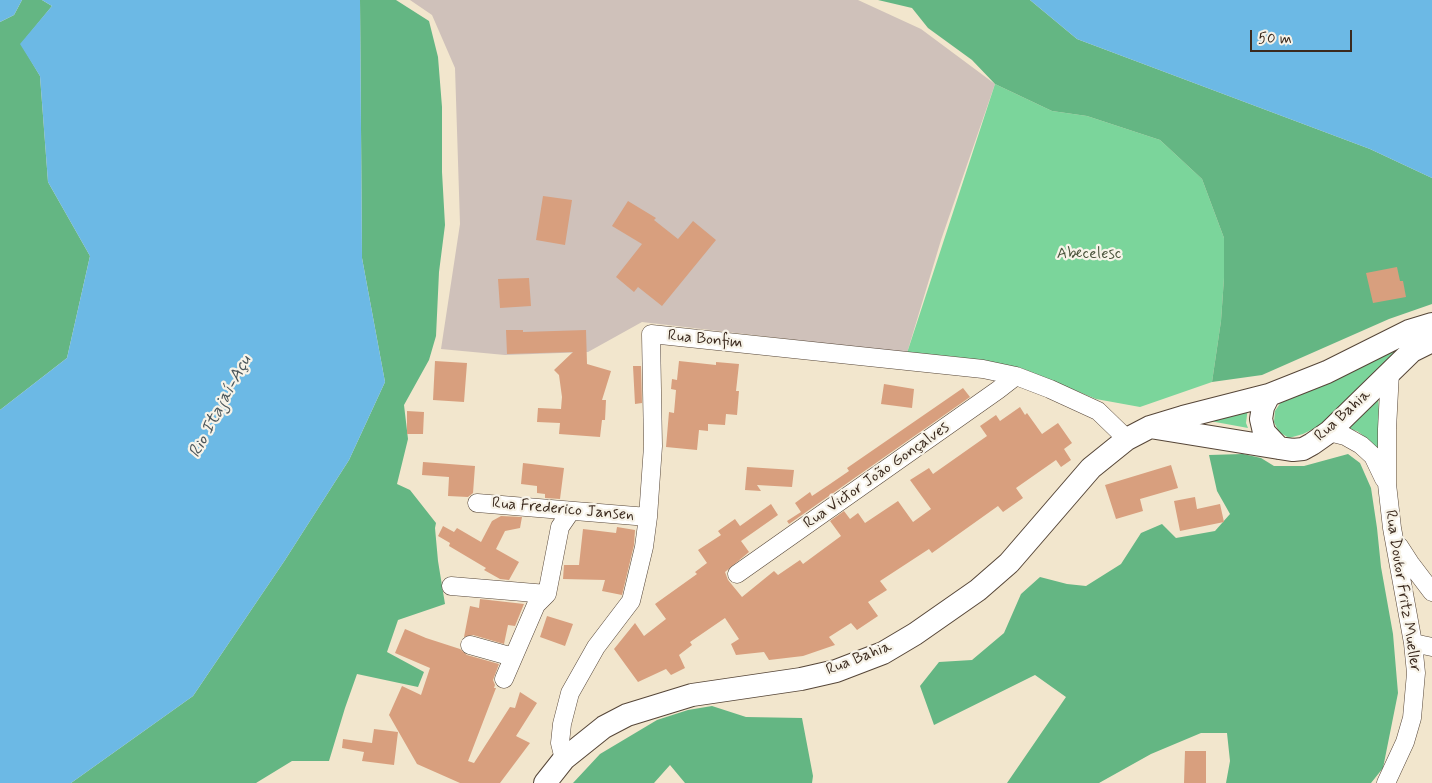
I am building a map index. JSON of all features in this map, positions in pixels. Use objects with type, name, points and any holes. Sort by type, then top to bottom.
[{"type":"main road","name":"Rua Bahia","points":[[546,783],[564,759],[604,728],[627,715],[692,695],[801,679],[836,671],[884,653],[978,590],[1009,563],[1091,468],[1126,439],[1150,427],[1269,395],[1327,372],[1409,331],[1432,324]]},
{"type":"main road","name":"Rua Bahia","points":[[1150,427],[1278,448],[1293,450],[1303,448],[1329,432],[1412,351],[1432,341]]},
{"type":"main road","points":[[1269,395],[1263,407],[1261,420],[1264,432],[1278,448]]},
{"type":"street","name":"Rua Bonfim","points":[[564,759],[560,743],[562,724],[570,693],[596,648],[631,601],[644,547],[653,446],[651,334],[983,368],[1016,376],[1098,411],[1126,439]]},
{"type":"street","name":"Rua Doutor Fritz Mueller","points":[[1386,783],[1405,742],[1412,718],[1416,673],[1413,643],[1394,539],[1387,484],[1390,372]]},
{"type":"street","name":"Rua Victor João Gonçalves","points":[[737,574],[1016,376]]},
{"type":"street","name":"Rua Doutor Fritz Mueller","points":[[1329,432],[1344,436],[1361,445],[1373,456],[1387,484]]},
{"type":"street","name":"Rua Frederico Jansen","points":[[477,503],[648,517]]},
{"type":"street","points":[[504,679],[536,605],[547,594],[560,527],[570,511]]},
{"type":"street","points":[[1394,539],[1432,592]]},
{"type":"street","points":[[451,586],[547,594]]},
{"type":"street","points":[[1413,643],[1432,647]]},
{"type":"street","points":[[470,645],[514,657]]},
{"type":"shaded area","points":[[410,0],[858,0],[921,29],[995,84],[941,240],[907,353],[642,322],[588,352],[505,355],[441,349],[460,224],[455,68],[432,15]]},
{"type":"green space","points":[[22,0],[42,0],[52,6],[21,44],[40,76],[48,182],[90,256],[67,358],[0,410],[0,22],[14,15]]},
{"type":"green space","points":[[360,0],[396,0],[429,21],[438,57],[442,107],[442,172],[445,225],[439,272],[436,336],[429,360],[404,405],[408,439],[397,484],[410,490],[436,523],[438,561],[445,604],[398,620],[387,652],[424,672],[418,687],[357,674],[329,761],[292,761],[256,783],[71,783],[193,696],[285,560],[349,460],[385,382],[362,258]]},
{"type":"green space","points":[[878,0],[1030,0],[1077,39],[1370,149],[1432,178],[1432,304],[1389,319],[1262,375],[1212,382],[1221,321],[1224,238],[1202,179],[1160,140],[1087,116],[1052,111],[995,84],[972,60],[928,28],[912,8]]},
{"type":"green space","name":"Abecelesc","points":[[995,84],[1052,111],[1087,116],[1160,140],[1202,179],[1224,238],[1221,321],[1212,382],[1140,407],[1096,399],[1021,368],[957,357],[907,353]]},
{"type":"green space","points":[[1406,344],[1349,400],[1319,426],[1289,438],[1279,432],[1274,422],[1275,411],[1281,402]]},
{"type":"green space","points":[[1378,395],[1381,454],[1368,439],[1357,431],[1347,429]]},
{"type":"green space","points":[[1248,407],[1246,423],[1248,428],[1199,419]]},
{"type":"green space","points":[[1243,454],[1261,458],[1274,466],[1304,466],[1348,454],[1360,463],[1371,488],[1381,567],[1393,634],[1398,693],[1383,768],[1371,783],[1226,783],[1230,761],[1227,733],[1201,733],[1151,754],[1099,783],[1007,783],[1066,697],[1035,675],[934,725],[920,686],[939,662],[972,660],[1004,633],[1021,594],[1040,577],[1067,584],[1086,586],[1121,564],[1141,533],[1162,524],[1176,538],[1215,531],[1230,514],[1217,491],[1209,455]]},
{"type":"green space","points":[[712,706],[746,717],[802,718],[813,776],[812,783],[685,783],[670,765],[654,783],[573,783],[600,754],[657,720],[688,710]]},
{"type":"water","points":[[0,0],[22,0],[14,15],[0,22]]},
{"type":"water","name":"Rio Itajaí-Açu","points":[[42,0],[360,0],[362,258],[385,382],[349,460],[285,560],[193,696],[71,783],[0,783],[0,410],[67,358],[90,256],[48,182],[40,76],[20,44],[52,6]]},
{"type":"water","points":[[1030,0],[1432,0],[1432,178],[1370,149],[1077,39]]},
{"type":"building","points":[[543,196],[572,200],[565,245],[536,240]]},
{"type":"building","points":[[628,201],[656,218],[654,220],[678,239],[693,221],[716,240],[662,306],[638,287],[634,292],[616,277],[642,244],[612,226]]},
{"type":"building","points":[[1397,267],[1400,281],[1403,281],[1406,297],[1373,303],[1366,273]]},
{"type":"building","points":[[529,278],[531,306],[500,308],[498,279]]},
{"type":"building","points":[[506,330],[523,330],[523,332],[586,330],[587,364],[611,371],[602,400],[606,400],[605,420],[602,420],[600,437],[559,434],[560,423],[537,422],[538,408],[561,409],[562,397],[559,375],[554,370],[573,352],[507,354]]},
{"type":"building","points":[[435,361],[467,363],[464,402],[433,400]]},
{"type":"building","points":[[679,361],[716,365],[716,362],[739,364],[736,391],[739,391],[737,415],[726,414],[725,425],[708,424],[708,431],[699,430],[697,450],[666,447],[669,412],[674,413],[676,390],[671,389],[672,379],[677,380]]},
{"type":"building","points":[[633,366],[641,366],[642,403],[635,404]]},
{"type":"building","points":[[884,384],[914,389],[912,408],[881,404]]},
{"type":"building","points":[[963,388],[970,397],[789,524],[787,521],[801,512],[795,503],[810,492],[812,496],[849,471],[847,468]]},
{"type":"building","points":[[1020,407],[1025,415],[1027,413],[1042,434],[1058,423],[1072,443],[1064,449],[1071,460],[1061,467],[1056,460],[1016,488],[1023,498],[1003,512],[998,506],[932,553],[929,549],[880,581],[887,590],[868,602],[878,616],[857,630],[851,623],[829,637],[835,645],[803,656],[769,660],[764,652],[736,655],[731,644],[739,639],[725,618],[690,642],[692,645],[679,655],[685,668],[671,675],[666,669],[638,682],[614,649],[635,623],[644,636],[666,619],[655,604],[697,574],[695,572],[707,563],[698,550],[721,535],[718,531],[735,519],[740,526],[771,504],[778,515],[741,541],[749,552],[725,572],[728,580],[742,597],[774,571],[778,575],[800,560],[803,564],[841,536],[830,521],[844,511],[850,519],[858,513],[865,523],[898,501],[913,522],[931,509],[910,480],[929,468],[933,474],[987,436],[980,426],[996,415],[1000,421]]},
{"type":"building","points":[[407,411],[424,412],[423,434],[407,434]]},
{"type":"building","points":[[423,462],[475,466],[473,493],[468,497],[448,496],[449,477],[422,475]]},
{"type":"building","points":[[523,463],[564,468],[560,499],[545,498],[545,494],[537,493],[537,486],[521,484]]},
{"type":"building","points":[[1171,465],[1178,488],[1140,499],[1143,511],[1116,519],[1105,485]]},
{"type":"building","points":[[747,467],[794,470],[792,487],[757,485],[761,491],[745,490]]},
{"type":"building","points":[[1195,497],[1197,509],[1220,504],[1224,522],[1180,531],[1174,501]]},
{"type":"building","points":[[501,516],[522,517],[520,528],[505,531],[496,549],[519,562],[509,580],[500,579],[484,570],[486,568],[449,546],[450,543],[438,536],[443,526],[454,532],[457,528],[481,542],[492,521]]},
{"type":"building","points":[[617,527],[635,530],[634,545],[622,595],[602,591],[605,580],[563,579],[564,565],[579,565],[583,529],[616,533]]},
{"type":"building","points":[[480,599],[524,604],[515,626],[508,625],[504,644],[473,635],[464,637],[470,606],[479,608]]},
{"type":"building","points":[[547,616],[573,624],[565,646],[540,637]]},
{"type":"building","points":[[405,629],[460,649],[467,655],[499,664],[493,680],[494,688],[496,688],[468,761],[474,763],[510,707],[515,708],[520,692],[537,703],[516,736],[530,743],[500,783],[460,783],[417,764],[389,715],[402,686],[421,695],[430,668],[395,653]]},
{"type":"building","points":[[374,729],[398,732],[394,765],[362,761],[364,752],[342,748],[343,739],[372,743]]},
{"type":"building","points":[[1185,751],[1206,751],[1206,783],[1184,783]]}]
